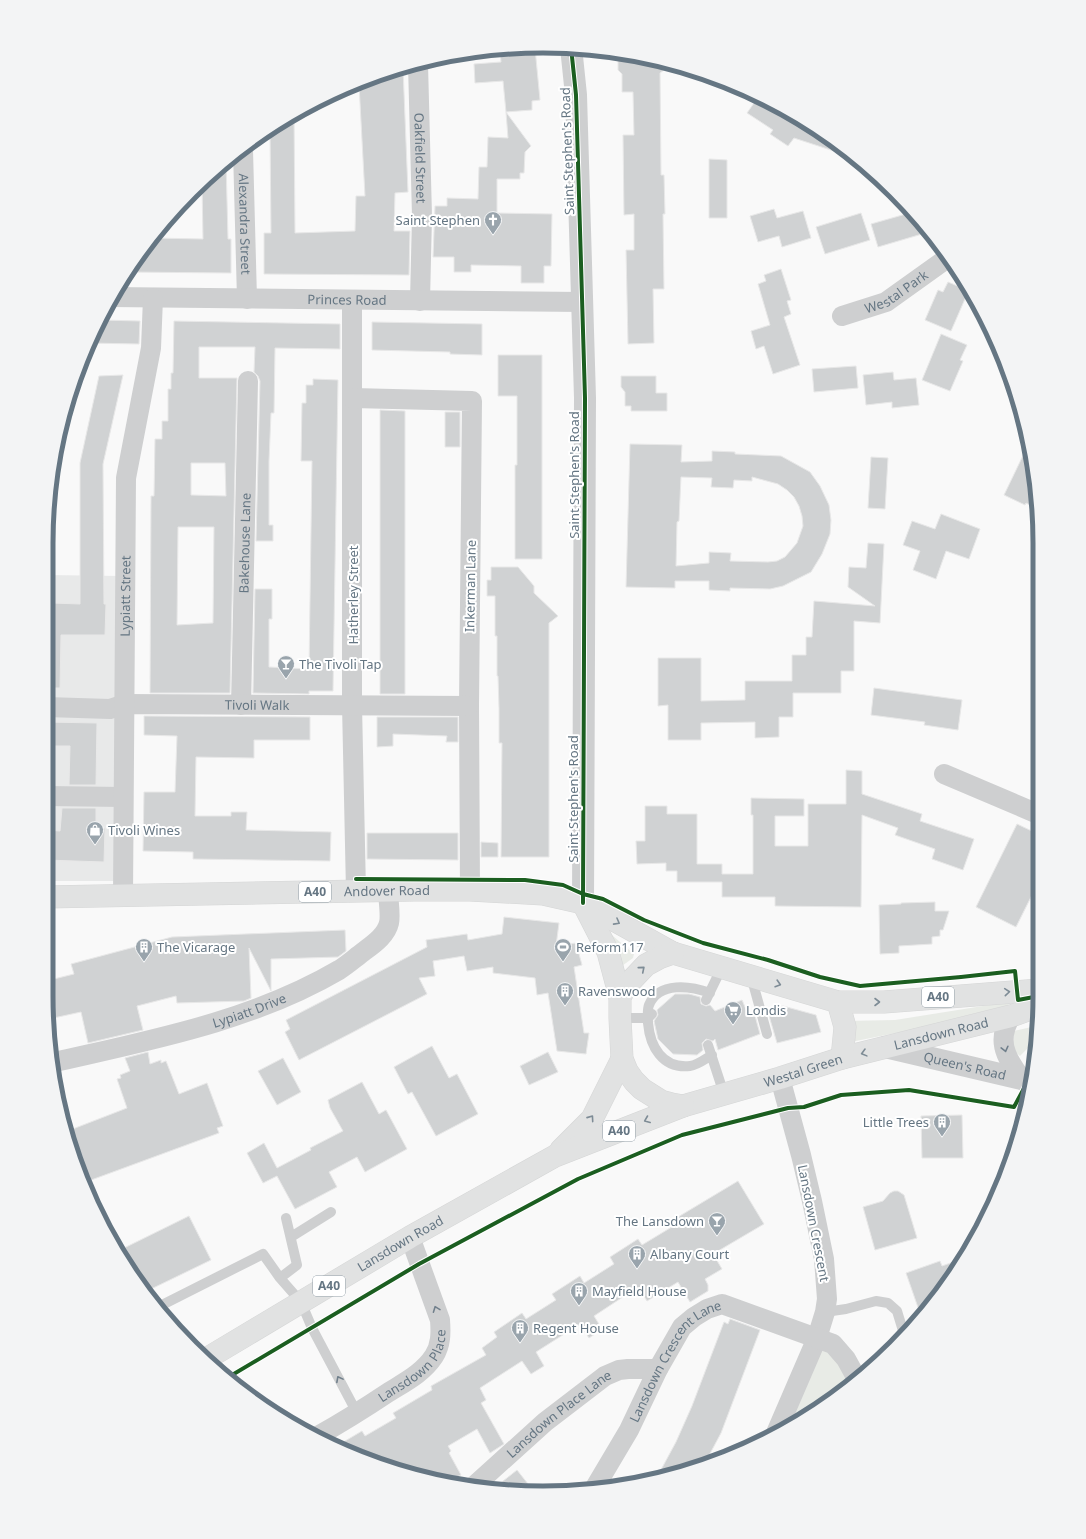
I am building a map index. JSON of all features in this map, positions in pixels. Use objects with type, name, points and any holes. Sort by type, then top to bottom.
[{"type":"highway","name":"Andover Road","points":[[53,897],[388,890],[470,890],[543,894],[583,903],[673,953]]},
{"type":"highway","points":[[583,903],[608,952],[620,997]]},
{"type":"highway","points":[[620,997],[627,985],[646,966],[659,958],[673,953],[838,1002]]},
{"type":"highway","name":"A40","points":[[838,1002],[884,1002],[1033,990]]},
{"type":"highway","name":"Westal Green","points":[[620,997],[622,1060],[634,1080],[642,1089],[661,1101],[683,1106],[780,1078],[842,1058],[845,1026],[838,1002]]},
{"type":"highway","name":"Lansdown Road","points":[[842,1058],[1011,1016],[1033,1008]]},
{"type":"highway","name":"Lansdown Road","points":[[555,1156],[592,1119],[622,1060]]},
{"type":"highway","name":"Lansdown Road","points":[[212,1356],[410,1237],[555,1156],[683,1106]]},
{"type":"street","name":"Saint Stephen's Road","points":[[572,54],[576,95],[585,398],[583,903]]},
{"type":"street","name":"Oakfield Street","points":[[418,69],[422,216],[420,301]]},
{"type":"street","name":"Alexandra Street","points":[[243,156],[247,299]]},
{"type":"street","name":"Westal Park","points":[[842,316],[886,302],[943,261]]},
{"type":"street","name":"Princes Road","points":[[120,297],[582,302]]},
{"type":"street","name":"Lypiatt Street","points":[[123,896],[126,478],[151,348],[153,298]]},
{"type":"street","name":"Hatherley Street","points":[[352,300],[352,705],[356,891]]},
{"type":"street","name":"Bakehouse Lane","points":[[241,705],[248,381]]},
{"type":"street","name":"Inkerman Lane","points":[[353,398],[472,401],[469,706],[470,890]]},
{"type":"street","name":"Tivoli Walk","points":[[53,707],[110,708],[125,704],[469,706]]},
{"type":"street","points":[[944,774],[1033,812]]},
{"type":"street","points":[[53,796],[123,797]]},
{"type":"street","name":"Lypiatt Drive","points":[[57,1061],[179,1033],[218,1022],[268,1004],[340,970],[374,943],[386,929],[389,923],[388,890]]},
{"type":"street","name":"Queen's Road","points":[[1011,1016],[1004,1030],[1004,1044],[1008,1060],[1026,1080]]},
{"type":"street","name":"Queen's Road","points":[[885,1047],[1026,1080]]},
{"type":"street","name":"Lansdown Crescent","points":[[780,1078],[801,1155],[824,1259],[827,1299],[825,1312],[816,1338],[780,1425]]},
{"type":"street","name":"Lansdown Place","points":[[323,1433],[419,1373],[435,1354],[441,1332],[440,1320],[410,1237]]},
{"type":"street","name":"Lansdown Crescent Lane","points":[[598,1483],[629,1430],[658,1369],[682,1328],[694,1317],[707,1309],[722,1304],[833,1344],[846,1359],[854,1374]]},
{"type":"street","name":"Lansdown Place Lane","points":[[479,1482],[545,1422],[605,1376],[619,1370],[658,1369]]},
{"type":"lane","points":[[712,1055],[690,1066],[679,1066],[668,1062],[660,1056],[652,1044],[651,1015],[649,1005],[653,999],[665,990],[677,987],[689,986],[708,996],[722,967]]},
{"type":"lane","points":[[751,976],[767,1034]]},
{"type":"lane","points":[[620,1018],[651,1015]]},
{"type":"lane","points":[[708,1045],[724,1094]]},
{"type":"lane","points":[[291,1237],[330,1212]]},
{"type":"lane","points":[[280,1278],[298,1265],[286,1218]]},
{"type":"lane","points":[[163,1305],[262,1254],[301,1302],[312,1328],[357,1413]]},
{"type":"lane","points":[[825,1312],[846,1309],[876,1301],[888,1303],[897,1311],[902,1328]]},
{"type":"shaded area","points":[[53,575],[121,576],[119,881],[53,881]]},
{"type":"shaded area","points":[[606,930],[634,954],[633,958],[619,968]]},
{"type":"shaded area","points":[[1008,1002],[1010,1010],[846,1043],[846,1021],[895,1020]]},
{"type":"shaded area","points":[[1032,1027],[1030,1045],[1020,1056],[1012,1049],[1014,1031]]},
{"type":"shaded area","points":[[817,1338],[853,1375],[815,1403],[780,1424]]},
{"type":"building","points":[[536,53],[540,100],[532,101],[532,110],[506,112],[503,81],[475,83],[474,64],[501,62],[500,55]]},
{"type":"building","points":[[618,59],[665,69],[660,73],[661,175],[664,175],[665,214],[663,214],[664,289],[653,289],[654,343],[628,344],[626,250],[634,250],[634,214],[624,215],[623,135],[634,135],[633,92],[622,92],[622,74],[618,70]]},
{"type":"building","points":[[403,74],[408,192],[395,193],[394,231],[410,231],[409,275],[264,274],[264,233],[271,233],[270,137],[294,121],[295,233],[355,231],[356,196],[365,196],[359,88]]},
{"type":"building","points":[[755,102],[788,119],[839,153],[794,138],[788,146],[770,134],[773,130],[747,113]]},
{"type":"building","name":"Saint Stephen","points":[[506,112],[531,146],[525,152],[524,173],[520,173],[520,179],[497,179],[497,213],[552,214],[551,266],[544,266],[544,283],[521,283],[521,266],[471,265],[471,272],[454,272],[454,257],[433,257],[435,206],[447,206],[447,198],[478,199],[479,167],[487,167],[488,137],[508,138]]},
{"type":"building","points":[[709,159],[727,160],[727,218],[709,218]]},
{"type":"building","points":[[226,170],[228,239],[231,239],[231,273],[135,272],[160,238],[203,239],[202,192]]},
{"type":"building","points":[[774,209],[777,218],[803,211],[811,238],[782,247],[779,236],[758,242],[750,216]]},
{"type":"building","points":[[861,213],[870,240],[825,254],[816,227]]},
{"type":"building","points":[[905,214],[922,234],[878,247],[871,224]]},
{"type":"building","points":[[781,269],[791,300],[787,301],[791,314],[784,317],[800,365],[773,374],[764,346],[756,349],[751,331],[770,325],[758,284],[766,281],[764,275]]},
{"type":"building","points":[[948,282],[960,287],[966,296],[951,331],[925,320],[938,290],[943,292]]},
{"type":"building","points":[[107,320],[140,321],[139,344],[96,343]]},
{"type":"building","points":[[174,321],[340,324],[340,349],[275,348],[274,413],[271,413],[269,461],[269,525],[273,525],[273,541],[256,541],[260,381],[254,372],[255,347],[199,347],[199,378],[237,378],[230,693],[150,693],[151,496],[154,496],[155,439],[162,439],[162,421],[168,421],[168,389],[171,389],[171,373],[173,373]],"holes":[[[191,463],[225,463],[226,496],[191,495]],[[178,527],[214,527],[213,623],[177,625]]]},
{"type":"building","points":[[372,322],[482,324],[482,355],[450,354],[450,352],[372,350]]},
{"type":"building","points":[[941,334],[967,345],[960,360],[963,361],[950,391],[922,380]]},
{"type":"building","points":[[498,355],[542,355],[542,559],[515,559],[517,396],[498,396]]},
{"type":"building","points":[[856,366],[858,388],[814,392],[812,369]]},
{"type":"building","points":[[893,372],[894,380],[916,378],[919,405],[892,408],[892,402],[866,405],[863,375]]},
{"type":"building","points":[[123,375],[103,464],[104,604],[106,604],[105,635],[61,635],[60,688],[53,688],[53,603],[80,604],[80,463],[99,376]]},
{"type":"building","points":[[621,376],[656,376],[656,393],[667,393],[667,411],[631,411],[631,406],[625,406],[625,392],[621,387]]},
{"type":"building","points":[[313,379],[338,380],[333,691],[309,691],[309,694],[253,693],[255,589],[272,589],[272,619],[269,619],[269,667],[309,669],[312,461],[301,461],[302,403],[306,403],[306,385],[313,385]]},
{"type":"building","points":[[380,410],[405,411],[405,694],[380,694]]},
{"type":"building","points":[[445,412],[460,412],[460,447],[445,447]]},
{"type":"building","points":[[630,444],[682,445],[681,462],[712,461],[712,451],[735,452],[735,454],[781,456],[810,472],[820,486],[829,505],[831,520],[830,534],[822,554],[811,572],[783,586],[770,589],[730,588],[730,591],[709,590],[709,581],[675,581],[675,588],[626,587]],"holes":[[[681,477],[712,478],[711,487],[733,488],[734,480],[752,481],[752,477],[778,484],[794,497],[799,506],[803,526],[797,543],[785,557],[777,561],[768,562],[730,561],[731,553],[709,552],[709,563],[676,566],[677,522],[679,521]]]},
{"type":"building","points":[[1025,452],[1032,506],[1026,503],[1025,505],[1004,495]]},
{"type":"building","points":[[871,457],[888,458],[885,509],[868,508]]},
{"type":"building","points":[[941,514],[980,529],[969,559],[946,551],[936,579],[913,570],[920,551],[903,545],[912,521],[935,529]]},
{"type":"building","points":[[868,543],[884,544],[880,623],[854,621],[854,671],[841,671],[841,693],[793,693],[793,717],[779,717],[779,737],[755,738],[755,722],[701,723],[701,740],[668,740],[668,705],[658,706],[658,658],[701,658],[701,701],[745,700],[745,681],[792,681],[792,655],[806,655],[806,637],[812,637],[814,601],[875,606],[848,587],[849,567],[866,568]]},
{"type":"building","points":[[491,567],[518,567],[534,586],[534,593],[558,616],[549,623],[549,857],[501,857],[502,743],[499,743],[495,596],[487,596],[487,580],[491,580]]},
{"type":"building","points":[[874,688],[962,700],[958,730],[924,725],[925,722],[871,715]]},
{"type":"building","points":[[144,716],[310,717],[310,740],[254,740],[254,758],[196,757],[195,816],[231,816],[231,812],[247,812],[246,830],[331,832],[330,861],[193,859],[193,852],[143,851],[144,792],[175,792],[177,736],[144,735]]},
{"type":"building","points":[[377,717],[458,717],[458,742],[446,742],[447,736],[393,734],[393,746],[377,747]]},
{"type":"building","points":[[53,722],[97,723],[96,785],[69,785],[70,746],[53,746]]},
{"type":"building","points":[[846,770],[862,771],[862,794],[922,814],[920,821],[974,839],[963,870],[932,859],[935,849],[895,835],[898,828],[862,815],[861,907],[775,906],[775,897],[722,897],[722,882],[677,882],[677,871],[666,871],[666,863],[637,864],[636,841],[645,841],[645,806],[667,806],[667,814],[697,814],[697,864],[722,864],[722,874],[753,874],[753,815],[751,815],[751,798],[804,799],[804,816],[775,816],[775,846],[808,846],[808,804],[846,804]]},
{"type":"building","points":[[62,808],[96,808],[96,828],[105,828],[104,862],[53,860],[53,830],[60,831]]},
{"type":"building","points":[[1017,824],[1033,832],[1033,893],[1016,927],[976,907]]},
{"type":"building","points":[[367,833],[458,833],[458,860],[367,859]]},
{"type":"building","points":[[481,842],[498,843],[498,857],[481,857]]},
{"type":"building","points":[[935,902],[935,911],[949,911],[943,930],[940,930],[940,936],[932,937],[932,944],[899,946],[899,953],[880,954],[879,905]]},
{"type":"building","points":[[504,917],[559,923],[556,946],[576,943],[582,965],[574,967],[584,1033],[589,1033],[586,1054],[557,1051],[548,993],[537,995],[535,978],[493,973],[493,967],[467,971],[464,956],[433,961],[435,976],[419,978],[427,994],[299,1060],[285,1032],[290,1029],[286,1020],[427,947],[426,940],[467,934],[468,940],[502,934]]},
{"type":"building","points":[[345,930],[346,951],[338,957],[271,959],[271,991],[249,948],[251,998],[244,1001],[177,1003],[176,996],[137,1006],[143,1030],[88,1043],[81,1012],[54,1018],[53,979],[74,974],[71,964],[172,937]]},
{"type":"building","points":[[675,994],[689,994],[700,997],[701,1004],[706,1006],[710,1005],[715,1011],[742,1000],[748,1014],[754,1012],[760,1034],[718,1050],[715,1039],[713,1041],[706,1039],[702,1043],[703,1050],[697,1055],[673,1054],[658,1039],[654,1021],[658,1015],[657,1010]]},
{"type":"building","points":[[783,1006],[816,1015],[821,1032],[777,1043],[767,1009]]},
{"type":"building","points":[[432,1046],[449,1078],[457,1074],[478,1114],[436,1136],[412,1092],[408,1094],[394,1067]]},
{"type":"building","points":[[148,1052],[150,1064],[161,1060],[161,1063],[166,1061],[179,1094],[207,1083],[223,1126],[217,1128],[219,1133],[89,1181],[72,1129],[127,1108],[117,1079],[121,1078],[120,1075],[130,1071],[125,1058]]},
{"type":"building","points":[[548,1052],[558,1072],[529,1085],[520,1066]]},
{"type":"building","points":[[283,1058],[301,1092],[277,1105],[258,1071]]},
{"type":"building","points":[[362,1082],[379,1114],[386,1110],[407,1149],[365,1172],[357,1157],[329,1172],[337,1187],[295,1209],[277,1176],[263,1183],[247,1153],[264,1143],[277,1168],[311,1150],[310,1148],[343,1131],[330,1108],[328,1100]]},
{"type":"building","name":"Little Trees","points":[[962,1115],[963,1158],[922,1158],[921,1116]]},
{"type":"building","points":[[738,1181],[764,1224],[713,1254],[722,1269],[705,1279],[708,1285],[708,1291],[690,1302],[678,1282],[647,1301],[638,1287],[594,1316],[602,1329],[589,1338],[580,1324],[536,1352],[544,1366],[531,1374],[522,1361],[480,1388],[486,1400],[481,1403],[504,1444],[490,1453],[477,1429],[448,1446],[451,1451],[449,1453],[461,1475],[455,1478],[416,1469],[385,1460],[342,1443],[362,1431],[365,1436],[396,1418],[393,1413],[432,1390],[431,1386],[486,1355],[482,1348],[497,1337],[494,1332],[522,1313],[526,1319],[556,1300],[552,1294],[580,1276],[584,1283],[614,1264],[610,1257],[638,1239],[642,1245],[680,1222],[678,1217]]},
{"type":"building","points":[[898,1191],[904,1195],[917,1238],[875,1250],[863,1207],[883,1201],[890,1193]]},
{"type":"building","points":[[189,1216],[211,1260],[151,1289],[124,1248]]},
{"type":"building","points":[[940,1261],[942,1266],[954,1262],[932,1294],[919,1310],[906,1273]]},
{"type":"building","points":[[730,1319],[760,1330],[721,1433],[708,1457],[660,1472],[676,1442],[692,1406],[724,1322],[728,1324]]},
{"type":"building","points":[[517,1470],[529,1486],[511,1485],[499,1484]]},
{"type":"cycle path","points":[[572,54],[576,95],[585,398],[583,903]]},
{"type":"cycle path","points":[[356,879],[525,880],[563,885],[583,894],[603,899],[644,920],[703,943],[768,960],[820,977],[860,986],[1015,971],[1018,1000],[1033,997]]},
{"type":"cycle path","points":[[233,1375],[419,1264],[578,1179],[682,1135],[788,1108],[804,1107],[841,1095],[909,1090],[1014,1107],[1025,1087]]},
{"type":"place","name":"Saint Stephen","points":[[493,235]]},
{"type":"place","name":"The Tivoli Tap","points":[[286,679]]},
{"type":"place","name":"Tivoli Wines","points":[[95,845]]},
{"type":"place","name":"The Vicarage","points":[[144,962]]},
{"type":"place","name":"Reform117","points":[[563,962]]},
{"type":"place","name":"Ravenswood","points":[[565,1006]]},
{"type":"place","name":"Londis","points":[[733,1025]]},
{"type":"place","name":"Little Trees","points":[[942,1137]]},
{"type":"place","name":"The Lansdown","points":[[717,1236]]},
{"type":"place","name":"Albany Court","points":[[637,1269]]},
{"type":"place","name":"Mayfield House","points":[[579,1306]]},
{"type":"place","name":"Regent House","points":[[520,1343]]}]
